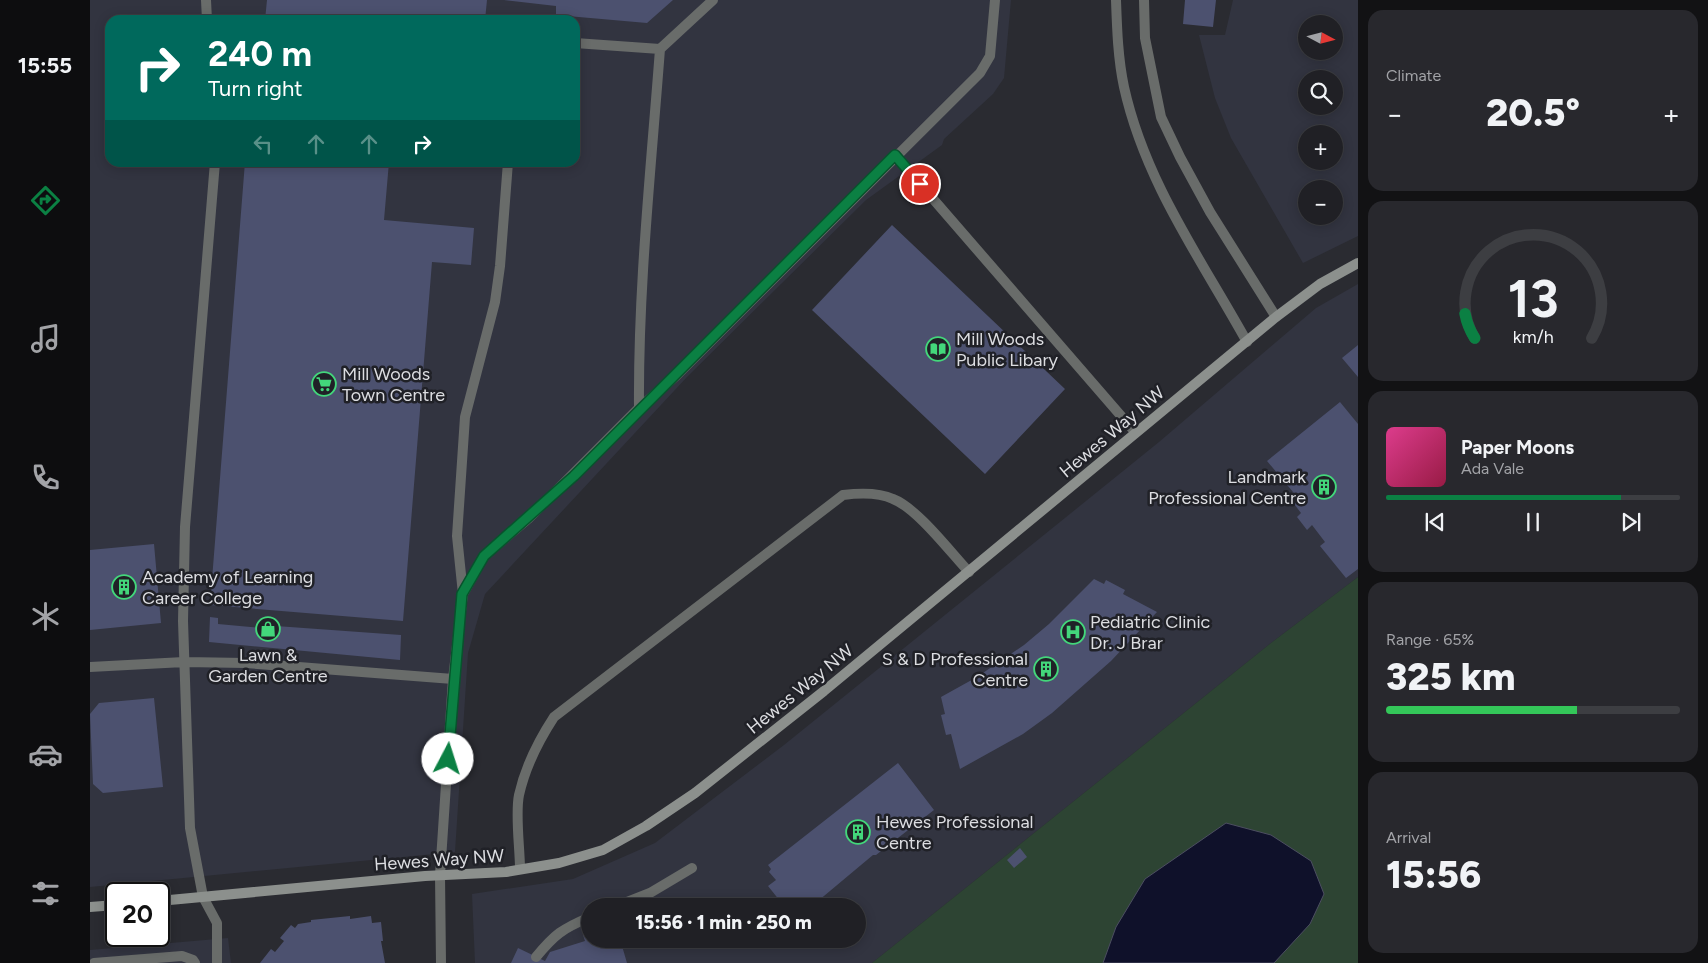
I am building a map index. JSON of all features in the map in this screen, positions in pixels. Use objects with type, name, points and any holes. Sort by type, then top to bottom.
[{"type":"street","points":[[206,0],[207,15]]},
{"type":"street","points":[[639,408],[639,347],[660,49],[714,0]]},
{"type":"street","points":[[462,594],[484,556],[574,476],[639,408],[676,376],[895,155],[980,73],[990,56],[995,0]]},
{"type":"street","points":[[1116,0],[1119,58],[1124,86],[1145,156],[1180,230],[1248,342]]},
{"type":"street","points":[[1144,0],[1145,38],[1161,117],[1210,212],[1276,317]]},
{"type":"street","points":[[580,43],[660,49]]},
{"type":"street","points":[[895,155],[1136,432]]},
{"type":"street","points":[[215,167],[184,527],[184,662],[190,828],[203,897],[217,923],[217,963]]},
{"type":"street","points":[[441,963],[440,875],[453,679],[462,594],[457,536],[465,416],[495,302],[500,266],[508,167]]},
{"type":"street","name":"Hewes Way NW","points":[[170,900],[520,869],[559,863],[602,850],[656,819],[695,793],[824,691],[1276,317],[1320,284],[1358,263]]},
{"type":"street","points":[[520,869],[519,796],[531,761],[544,732],[554,717],[843,495],[862,492],[894,499],[924,522],[969,572]]},
{"type":"street","points":[[90,667],[184,662],[293,666],[453,679]]},
{"type":"street","points":[[637,898],[650,893],[692,868]]},
{"type":"street","points":[[90,907],[105,905]]},
{"type":"street","points":[[536,957],[554,935],[567,926],[581,921]]},
{"type":"street","points":[[94,963],[164,957],[193,960],[195,963]]},
{"type":"shaded area","points":[[90,0],[1011,0],[1004,78],[993,94],[944,139],[942,145],[866,200],[687,377],[485,594],[468,653],[455,852],[142,882],[105,882],[105,886],[90,887]]},
{"type":"shaded area","points":[[1233,0],[1358,0],[1358,236],[1303,263],[1231,138],[1215,98],[1199,35],[1225,35]]},
{"type":"shaded area","points":[[1358,284],[1358,577],[1271,643],[872,963],[475,963],[472,894],[573,879],[655,843],[784,745],[1159,442],[1316,308]]},
{"type":"shaded area","points":[[228,938],[231,963],[90,963],[90,950],[124,947],[170,947],[170,943]]},
{"type":"green space","points":[[1358,577],[1358,963],[872,963],[1271,643]]},
{"type":"water","points":[[1226,823],[1271,835],[1311,861],[1324,894],[1310,924],[1274,963],[1103,963],[1116,927],[1145,879]]},
{"type":"building","points":[[267,0],[487,0],[486,15],[266,15]]},
{"type":"building","points":[[504,0],[673,0],[647,23],[580,17],[580,15],[556,15],[556,6]]},
{"type":"building","points":[[1185,0],[1216,0],[1213,27],[1183,24]]},
{"type":"building","name":"Mill Woods Town Centre","points":[[245,167],[389,167],[384,220],[474,228],[471,265],[432,262],[403,621],[210,605]]},
{"type":"building","name":"Mill Woods Public Libary","points":[[892,225],[1065,389],[985,474],[812,310]]},
{"type":"building","points":[[1358,345],[1358,377],[1342,358]]},
{"type":"building","name":"Landmark Professional Centre","points":[[1340,402],[1358,424],[1358,569],[1346,578],[1320,546],[1325,542],[1312,525],[1307,530],[1297,517],[1301,513],[1288,496],[1293,492],[1267,461]]},
{"type":"building","name":"Academy of Learning Career College","points":[[154,544],[161,623],[90,630],[90,550]]},
{"type":"building","name":"S & D Professional Centre","points":[[1094,579],[1104,584],[1106,580],[1125,590],[1123,594],[1157,612],[1111,661],[1052,713],[1023,734],[960,769],[951,734],[946,735],[941,715],[945,714],[941,697],[977,677],[1024,645],[1049,624]]},
{"type":"building","points":[[210,617],[218,618],[218,624],[261,628],[262,625],[401,635],[400,660],[209,642]]},
{"type":"building","points":[[154,698],[163,787],[103,793],[93,784],[90,714],[99,703]]},
{"type":"building","name":"Hewes Professional Centre","points":[[898,763],[934,810],[876,855],[873,855],[822,898],[778,898],[768,886],[776,880],[769,872],[771,869],[768,865]]},
{"type":"building","points":[[1020,848],[1027,857],[1014,868],[1007,860]]},
{"type":"building","points":[[350,916],[350,919],[371,916],[372,923],[381,922],[383,941],[381,941],[385,963],[260,963],[271,949],[275,952],[284,941],[280,938],[291,925],[295,928],[298,924],[311,922],[311,920]]},
{"type":"building","points":[[581,942],[581,948],[623,948],[627,963],[511,963],[518,948],[545,961],[550,952]]},
{"type":"place","name":"Mill Woods Public Libary","points":[[938,349]]},
{"type":"place","name":"Mill Woods Town Centre","points":[[324,384]]},
{"type":"place","name":"Landmark Professional Centre","points":[[1324,487]]},
{"type":"place","name":"Academy of Learning Career College","points":[[124,587]]},
{"type":"place","name":"Lawn & Garden Centre","points":[[268,629]]},
{"type":"place","name":"Pediatric Clinic Dr. J Brar","points":[[1073,632]]},
{"type":"place","name":"S & D Professional Centre","points":[[1046,669]]},
{"type":"place","name":"Hewes Professional Centre","points":[[858,832]]},
{"type":"route","points":[[448,759],[453,679],[462,594],[484,556],[528,519],[574,476],[639,408],[676,376],[895,155],[920,184]]}]
